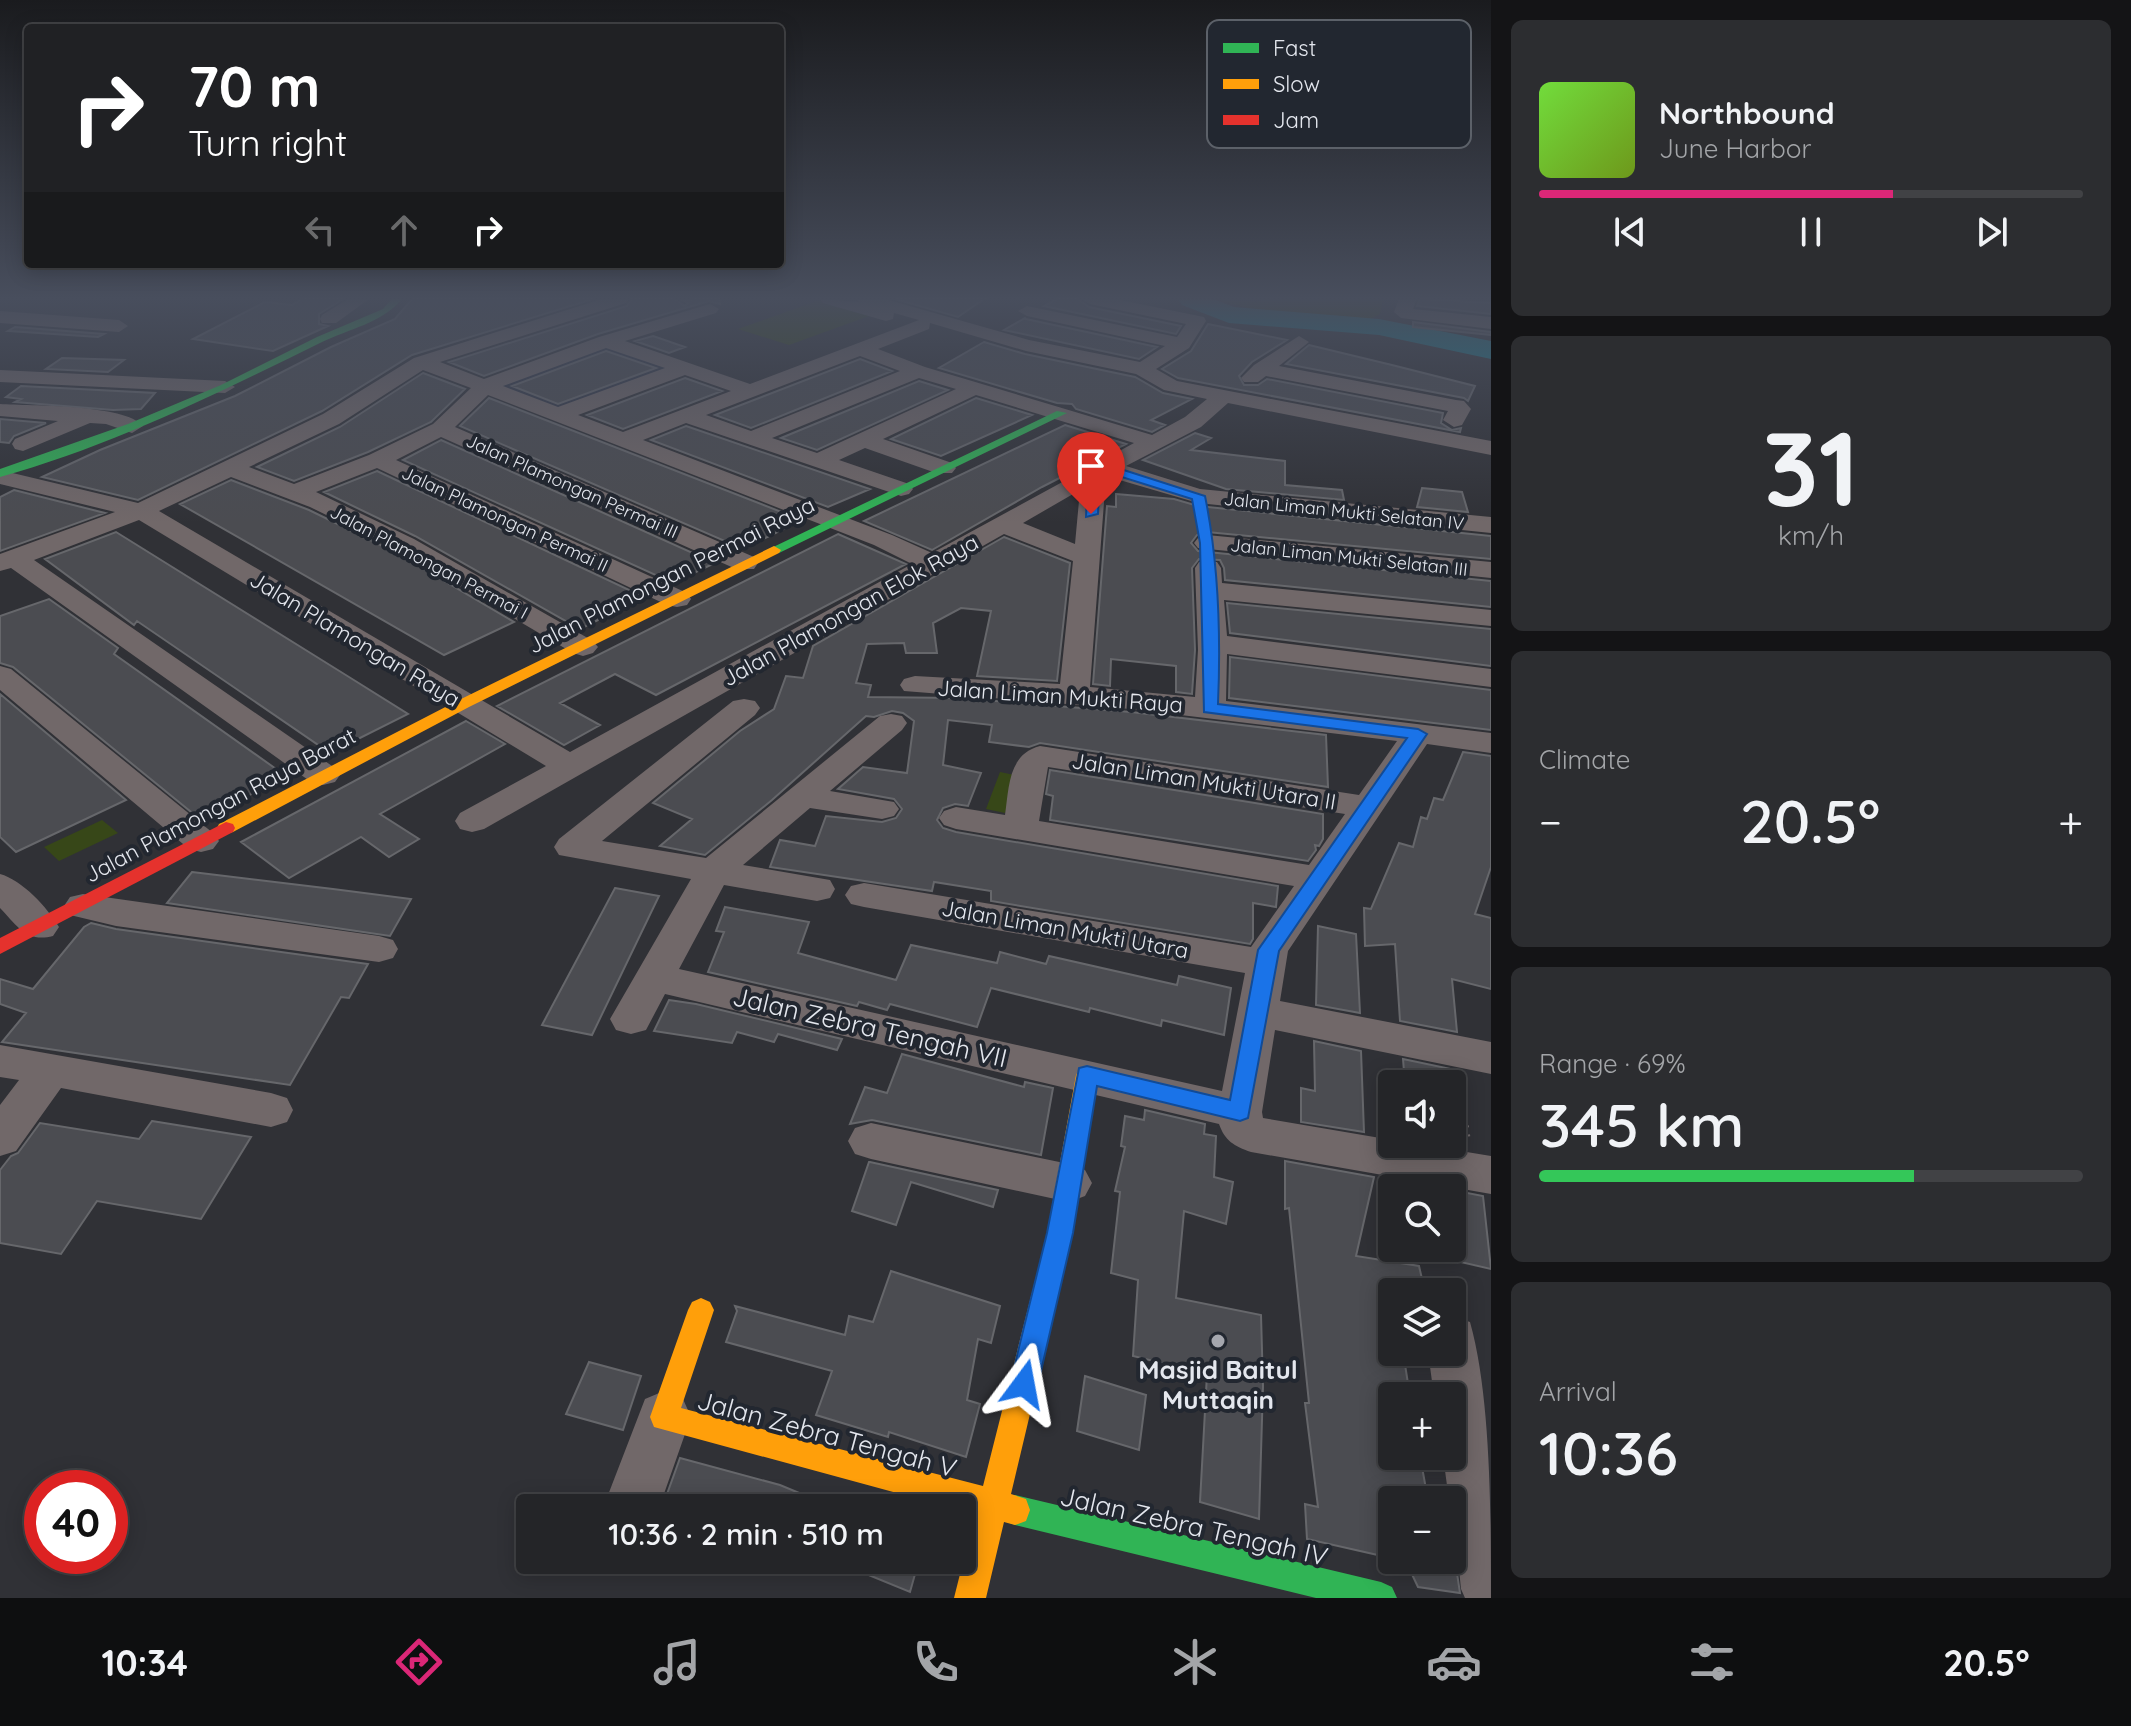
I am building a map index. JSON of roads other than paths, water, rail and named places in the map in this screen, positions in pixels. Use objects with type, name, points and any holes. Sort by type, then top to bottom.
[{"type":"street","points":[[23,444],[225,387],[252,374]]},
{"type":"street","points":[[7,560],[141,511],[331,419],[403,374]]},
{"type":"street","points":[[452,374],[832,521],[934,564]]},
{"type":"street","points":[[485,386],[518,374]]},
{"type":"street","points":[[557,415],[669,374]]},
{"type":"street","points":[[700,374],[749,390]]},
{"type":"street","points":[[622,440],[792,374]]},
{"type":"street","points":[[754,437],[912,374]]},
{"type":"street","points":[[927,374],[1156,443]]},
{"type":"street","points":[[1116,374],[1222,401],[1491,448]]},
{"type":"street","points":[[1148,374],[1171,386],[1222,401]]},
{"type":"street","name":"Jalan Plamongan Elok Raya","points":[[472,821],[1100,470],[1156,443],[1222,401],[1255,374]]},
{"type":"street","points":[[1274,374],[1321,390],[1357,379],[1386,403],[1433,402],[1459,408],[1454,420]]},
{"type":"street","points":[[0,376],[225,387]]},
{"type":"street","points":[[1433,402],[1444,382]]},
{"type":"street","points":[[0,475],[179,383]]},
{"type":"street","name":"Jalan Plamongan Permai III","points":[[293,493],[377,460],[441,429],[485,386]]},
{"type":"street","points":[[818,461],[977,387]]},
{"type":"street","points":[[0,410],[110,420]]},
{"type":"street","points":[[0,429],[35,413]]},
{"type":"street","name":"Jalan Plamongan Permai Raya","points":[[463,704],[583,647],[745,563],[1061,413]]},
{"type":"street","points":[[686,416],[901,489]]},
{"type":"street","name":"Jalan Plamongan Permai III","points":[[441,429],[745,563]]},
{"type":"street","points":[[865,440],[944,468]]},
{"type":"street","name":"Jalan Plamongan Permai II","points":[[377,460],[677,599]]},
{"type":"street","name":"Jalan Plamongan Permai I","points":[[227,467],[405,544],[583,647]]},
{"type":"street","points":[[1074,695],[1100,470]]},
{"type":"street","name":"Jalan Liman Mukti Selatan IV","points":[[1100,470],[1198,496],[1490,519]]},
{"type":"street","name":"Jalan Plamongan Raya","points":[[0,475],[141,511],[570,766]]},
{"type":"street","points":[[1198,496],[1207,543],[1210,590],[1210,708]]},
{"type":"street","points":[[1005,525],[1088,558]]},
{"type":"street","name":"Jalan Liman Mukti Selatan III","points":[[1207,543],[1491,570]]},
{"type":"street","points":[[7,560],[323,775]]},
{"type":"street","points":[[1210,590],[1491,618]]},
{"type":"street","points":[[1212,643],[1491,678]]},
{"type":"street","points":[[0,675],[201,841]]},
{"type":"street","name":"Jalan Liman Mukti Raya","points":[[915,685],[1210,708],[1491,743]]},
{"type":"street","name":"Jalan Plamongan Raya Barat","points":[[0,947],[463,704]]},
{"type":"street","points":[[744,708],[572,847],[817,889]]},
{"type":"street","points":[[631,1019],[714,870],[891,723]]},
{"type":"street","points":[[1418,734],[1269,950],[1240,1112],[1243,1129],[1251,1134],[1481,1173]]},
{"type":"street","name":"Jalan Liman Mukti Utara II","points":[[1021,827],[1029,767],[1040,756],[1369,807]]},
{"type":"street","points":[[800,796],[882,809]]},
{"type":"street","points":[[956,818],[1320,879]]},
{"type":"street","points":[[0,886],[40,927]]},
{"type":"street","name":"Jalan Liman Mukti Utara","points":[[864,895],[1266,963]]},
{"type":"street","points":[[83,906],[379,949]]},
{"type":"street","name":"Jalan Zebra Tengah VII","points":[[652,977],[1240,1112]]},
{"type":"street","points":[[1257,1011],[1474,1055]]},
{"type":"street","points":[[0,1061],[271,1110]]},
{"type":"street","points":[[0,1138],[52,1068]]},
{"type":"street","points":[[970,1598],[1060,1233],[1087,1075]]},
{"type":"street","points":[[871,1141],[1069,1183]]},
{"type":"street","name":"Jalan Zebra Tengah V","points":[[701,1310],[664,1417],[995,1505]]},
{"type":"street","points":[[1456,1366],[1491,1589]]},
{"type":"street","points":[[636,1494],[664,1417]]},
{"type":"street","name":"Jalan Zebra Tengah IV","points":[[995,1505],[1381,1598]]},
{"type":"place","name":"Masjid Baitul Muttaqin","points":[[1218,1341]]}]
